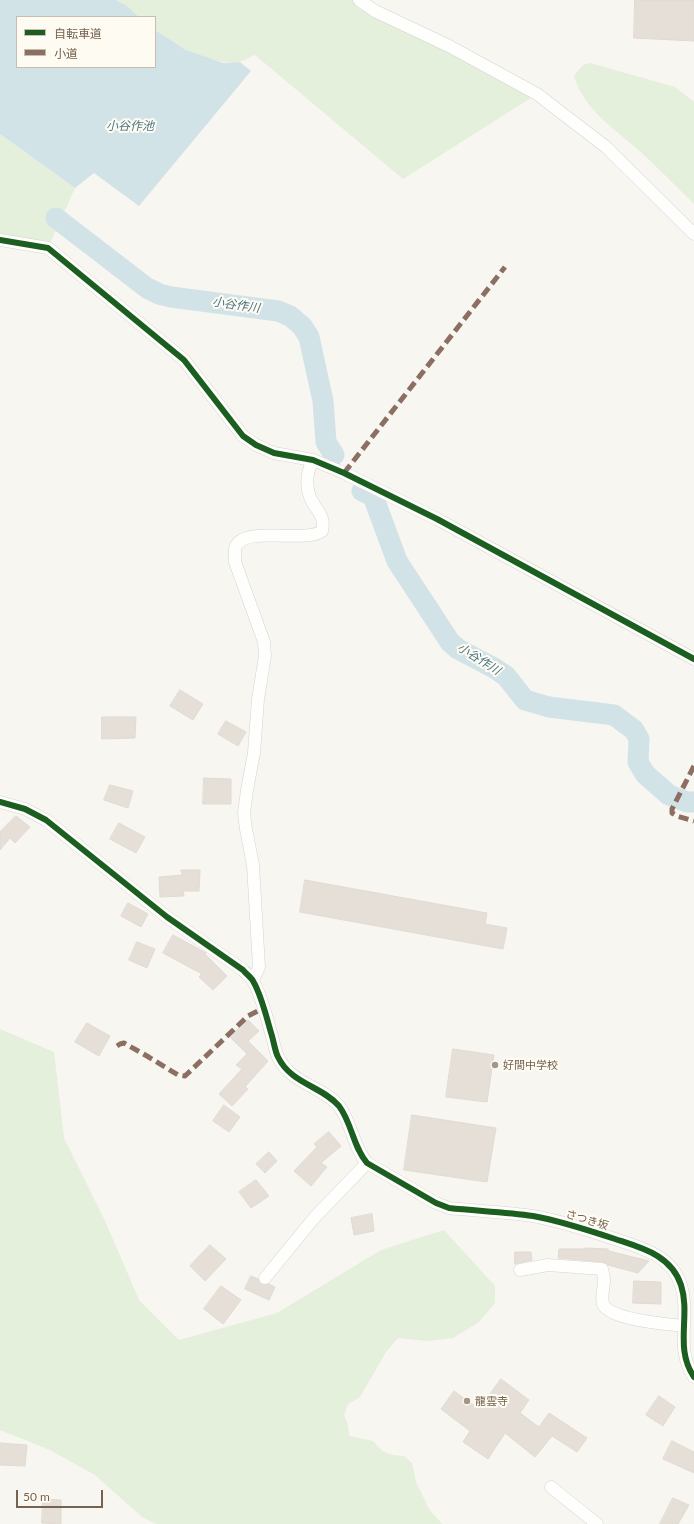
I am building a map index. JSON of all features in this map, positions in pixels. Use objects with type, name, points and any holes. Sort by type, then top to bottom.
[{"type":"street","points":[[359,0],[375,11],[449,46],[537,94],[606,146],[694,234]]},
{"type":"street","points":[[0,240],[48,248],[184,360],[243,436],[256,445],[274,453],[313,460],[344,473],[437,519],[694,659]]},
{"type":"street","points":[[253,981],[258,967],[254,865],[244,813],[254,753],[258,698],[265,656],[264,642],[235,562],[235,548],[240,542],[250,537],[262,535],[290,537],[318,534],[322,531],[324,523],[319,510],[310,497],[306,479],[308,470],[313,460]]},
{"type":"street","points":[[0,803],[25,808],[46,820],[167,917],[243,970],[253,981],[264,1008],[278,1057],[297,1079],[338,1105],[345,1115],[362,1157],[367,1163],[314,1218],[265,1278]]},
{"type":"street","name":"さつき坂","points":[[367,1163],[436,1204],[449,1208],[532,1216],[548,1219],[585,1228],[648,1250],[664,1259],[673,1269],[681,1284],[684,1297],[683,1341],[685,1357],[690,1371],[694,1376]]},
{"type":"street","points":[[520,1270],[548,1265],[602,1269],[604,1281],[602,1302],[604,1306],[614,1312],[637,1320],[684,1326]]},
{"type":"street","points":[[550,1487],[596,1524]]},
{"type":"green space","points":[[116,0],[359,0],[537,94],[403,179],[255,55],[238,62],[228,62],[217,61],[194,54],[156,31],[156,16],[138,16],[126,5]]},
{"type":"green space","points":[[590,63],[675,87],[694,102],[694,204],[644,155],[603,120],[586,100],[574,76],[583,65]]},
{"type":"green space","points":[[0,134],[75,188],[48,248],[0,240]]},
{"type":"green space","points":[[0,1029],[54,1052],[64,1138],[106,1223],[139,1300],[179,1340],[277,1313],[381,1250],[444,1230],[495,1286],[495,1303],[479,1322],[453,1338],[427,1341],[398,1338],[386,1352],[360,1397],[348,1404],[344,1415],[348,1425],[349,1436],[373,1441],[382,1451],[392,1455],[404,1456],[412,1463],[416,1482],[429,1509],[442,1524],[156,1524],[142,1517],[95,1475],[50,1450],[0,1430]]},
{"type":"water","name":"小谷作池","points":[[0,0],[116,0],[126,5],[138,16],[16,16],[16,68],[156,68],[156,31],[186,50],[223,63],[240,62],[251,71],[139,206],[94,173],[75,188],[0,134]]},
{"type":"building","points":[[635,0],[694,0],[694,41],[634,38]]},
{"type":"building","points":[[180,690],[203,704],[193,720],[170,706]]},
{"type":"building","points":[[102,717],[136,717],[135,738],[102,739]]},
{"type":"building","points":[[226,721],[246,732],[238,746],[218,734]]},
{"type":"building","points":[[204,778],[231,779],[231,804],[203,804]]},
{"type":"building","points":[[110,785],[133,791],[128,808],[104,800]]},
{"type":"building","points":[[16,816],[30,827],[15,843],[10,838],[0,850],[0,832]]},
{"type":"building","points":[[119,823],[145,837],[136,853],[110,839]]},
{"type":"building","points":[[181,870],[200,870],[199,891],[183,891],[184,896],[160,897],[159,877],[182,875]]},
{"type":"building","points":[[305,880],[487,913],[485,924],[507,928],[503,949],[300,912]]},
{"type":"building","points":[[128,903],[148,914],[141,927],[121,916]]},
{"type":"building","points":[[173,935],[206,953],[205,954],[227,976],[213,990],[199,977],[202,974],[163,953]]},
{"type":"building","points":[[137,942],[155,949],[147,968],[129,960]]},
{"type":"building","points":[[248,1020],[259,1031],[248,1041],[268,1061],[245,1087],[248,1089],[232,1106],[219,1094],[242,1069],[236,1065],[247,1054],[230,1037]]},
{"type":"building","points":[[87,1023],[110,1036],[99,1056],[75,1042]]},
{"type":"building","points":[[453,1049],[494,1055],[487,1102],[446,1097]]},
{"type":"building","points":[[224,1105],[240,1117],[229,1132],[213,1121]]},
{"type":"building","points":[[412,1115],[496,1128],[487,1182],[404,1170]]},
{"type":"building","points":[[329,1132],[341,1146],[321,1163],[327,1167],[311,1186],[294,1171],[317,1147],[314,1144]]},
{"type":"building","points":[[269,1152],[277,1161],[265,1173],[256,1164]]},
{"type":"building","points":[[256,1180],[269,1196],[251,1208],[239,1192]]},
{"type":"building","points":[[372,1214],[374,1231],[354,1235],[351,1218]]},
{"type":"building","points":[[210,1245],[226,1259],[205,1281],[190,1266]]},
{"type":"building","points":[[559,1249],[608,1249],[609,1251],[649,1261],[638,1273],[608,1265],[603,1262],[558,1258]]},
{"type":"building","points":[[515,1252],[531,1252],[532,1260],[515,1264]]},
{"type":"building","points":[[251,1276],[258,1279],[261,1284],[269,1284],[275,1287],[269,1300],[245,1289]]},
{"type":"building","points":[[634,1281],[661,1282],[661,1304],[633,1303]]},
{"type":"building","points":[[221,1286],[241,1300],[223,1324],[204,1309]]},
{"type":"building","points":[[501,1379],[529,1400],[520,1413],[539,1427],[549,1413],[587,1438],[577,1452],[552,1436],[535,1457],[505,1433],[488,1459],[463,1442],[470,1431],[441,1409],[454,1391],[479,1409]]},
{"type":"building","points":[[659,1396],[675,1407],[663,1426],[646,1415]]},
{"type":"building","points":[[672,1441],[694,1452],[694,1473],[663,1459]]},
{"type":"building","points":[[0,1443],[27,1445],[25,1466],[0,1465]]},
{"type":"building","points":[[673,1498],[689,1505],[678,1524],[660,1524]]},
{"type":"building","points":[[43,1499],[61,1500],[61,1524],[42,1523]]},
{"type":"waterway","name":"小谷作川","points":[[56,218],[147,288],[159,294],[171,297],[278,311],[290,316],[302,326],[309,337],[323,401],[326,442],[334,455]]},
{"type":"waterway","name":"小谷作川","points":[[362,491],[373,496],[397,561],[450,642],[458,649],[506,676],[525,700],[549,707],[614,715],[634,730],[639,739],[638,762],[645,774],[669,795],[687,802],[694,802]]},
{"type":"marked path","points":[[344,473],[505,267]]},
{"type":"marked path","points":[[694,766],[672,809],[672,813],[677,816],[694,821]]},
{"type":"marked path","points":[[117,1046],[124,1043],[178,1075],[185,1076],[248,1016],[264,1008]]},
{"type":"cycle path","points":[[0,240],[48,248],[184,360],[243,436],[256,445],[274,453],[313,460],[344,473],[437,519],[694,659]]},
{"type":"cycle path","points":[[0,802],[25,809],[46,820],[167,917],[243,970],[252,980],[259,994],[278,1057],[291,1073],[332,1099],[339,1106],[347,1120],[362,1157],[367,1163],[436,1203],[449,1208],[533,1216],[554,1220],[635,1246],[654,1254],[663,1260],[670,1266],[681,1285],[684,1297],[685,1355],[688,1366],[694,1377]]},
{"type":"place","name":"好間中学校","points":[[495,1065]]},
{"type":"place","name":"龍雲寺","points":[[467,1401]]}]
